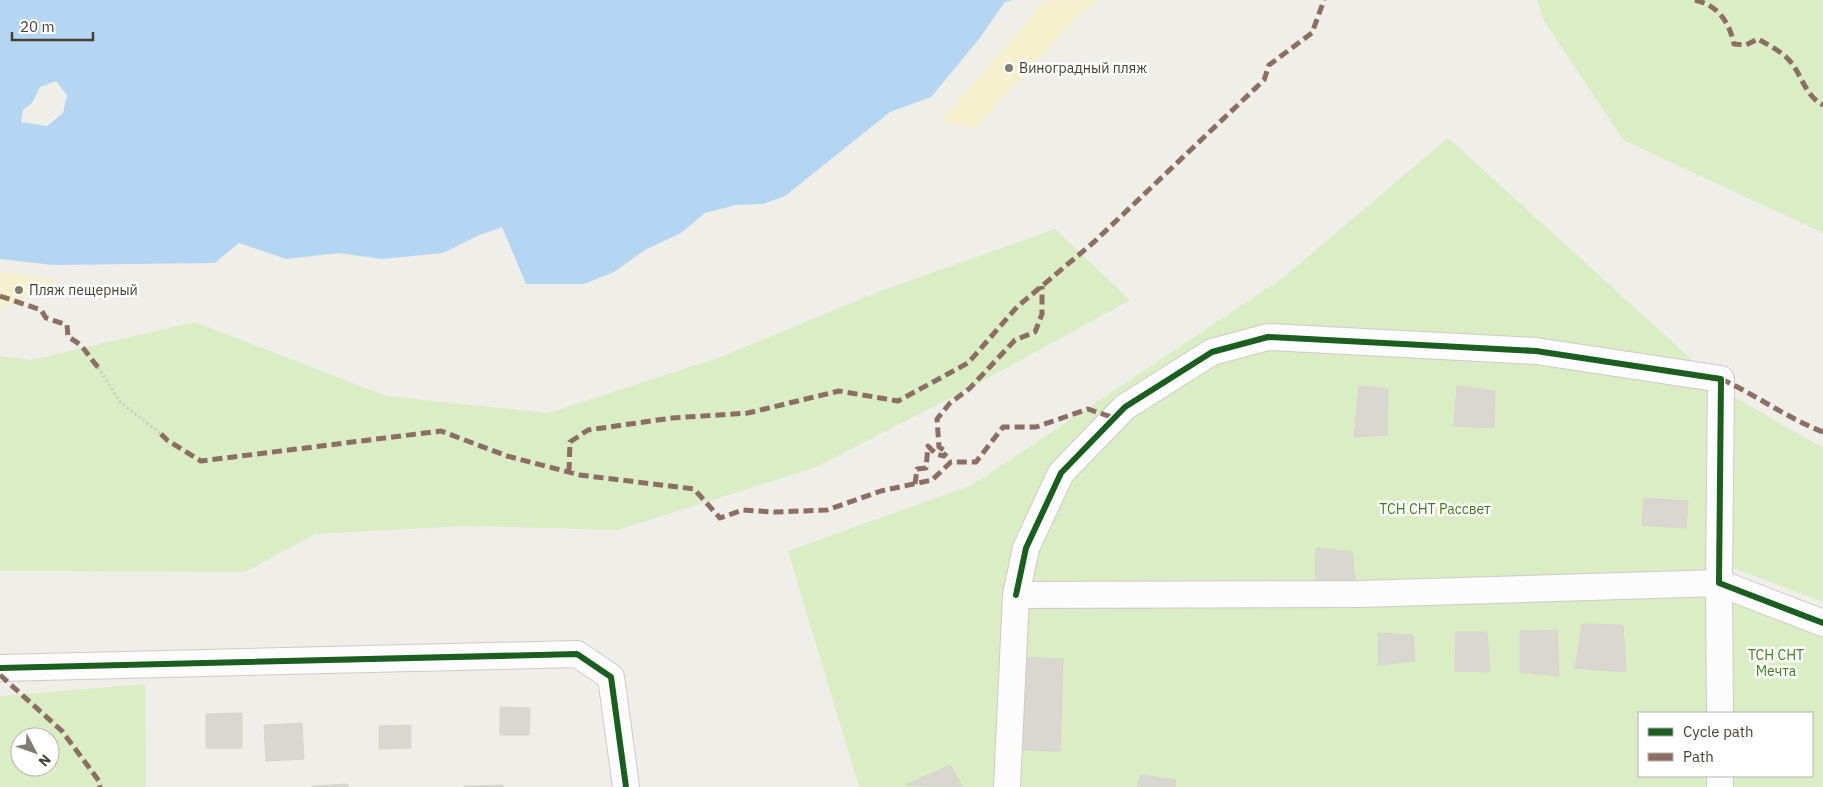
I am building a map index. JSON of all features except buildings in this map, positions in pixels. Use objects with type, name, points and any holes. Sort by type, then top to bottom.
[{"type":"street","points":[[1007,787],[1016,596],[1026,548],[1061,473],[1125,407],[1212,352],[1268,337],[1536,351],[1721,379],[1720,712]]},
{"type":"street","points":[[1016,596],[1360,594],[1719,583],[1823,623]]},
{"type":"street","points":[[0,668],[577,654],[611,677],[626,787]]},
{"type":"path","points":[[98,366],[120,402],[161,434]]},
{"type":"green space","points":[[1537,0],[1823,0],[1823,233],[1623,140],[1543,19]]},
{"type":"green space","name":"ТСН СНТ Рассвет","points":[[1448,138],[1731,395],[1823,448],[1823,602],[1709,559],[1708,712],[1638,712],[1638,777],[1707,777],[1707,787],[859,787],[788,551],[972,485],[1284,277]]},
{"type":"green space","points":[[1055,229],[1130,300],[970,388],[814,468],[617,530],[468,526],[315,534],[245,572],[0,571],[0,356],[31,360],[195,322],[386,396],[548,413],[718,358],[878,292]]},
{"type":"green space","name":"ТСН СНТ Мечта","points":[[1731,577],[1823,613],[1823,787],[1729,787],[1729,777],[1813,777],[1813,712],[1729,712]]},
{"type":"green space","points":[[145,684],[146,787],[0,787],[0,696]]},
{"type":"sand","name":"Виноградный пляж","points":[[1100,0],[1078,16],[975,129],[941,120],[1045,1]]},
{"type":"sand","name":"Пляж пещерный","points":[[0,272],[60,280],[0,309]]},
{"type":"water","points":[[0,0],[1013,0],[1005,2],[979,39],[931,97],[890,112],[785,196],[763,204],[736,205],[705,213],[681,233],[645,250],[614,272],[584,284],[526,284],[502,227],[477,236],[443,253],[382,259],[339,253],[286,259],[239,243],[215,263],[53,265],[0,259]],"holes":[[[56,81],[67,95],[63,113],[47,126],[21,122],[23,110],[32,103],[40,87]]]},
{"type":"marked path","points":[[569,472],[570,442],[588,430],[672,418],[748,413],[839,391],[898,401],[968,363],[1017,307],[1094,242],[1264,80],[1269,65],[1312,33],[1324,0]]},
{"type":"marked path","points":[[1695,0],[1711,6],[1722,16],[1734,44],[1746,45],[1758,39],[1782,53],[1793,65],[1805,87],[1823,105]]},
{"type":"marked path","points":[[915,484],[917,469],[926,468],[928,446],[936,454],[944,456],[947,452],[939,447],[937,419],[950,403],[970,388],[1015,340],[1035,332],[1042,314],[1042,286]]},
{"type":"marked path","points":[[0,296],[41,310],[46,318],[67,325],[68,337],[82,347],[98,367]]},
{"type":"marked path","points":[[1721,379],[1823,432]]},
{"type":"marked path","points":[[161,434],[167,440],[201,461],[441,431],[507,456],[580,475],[694,489],[720,518],[743,510],[774,512],[827,510],[881,491],[932,480],[951,462],[976,462],[1003,427],[1036,427],[1088,409],[1114,418]]},
{"type":"marked path","points":[[0,675],[62,731],[99,781],[100,787]]},
{"type":"cycle path","points":[[1016,595],[1026,548],[1061,473],[1125,407],[1212,352],[1268,337],[1536,351],[1721,379],[1719,583],[1823,623]]},
{"type":"cycle path","points":[[0,668],[577,654],[611,677],[626,787]]},
{"type":"place","name":"Виноградный пляж","points":[[1009,68]]},
{"type":"place","name":"Пляж пещерный","points":[[19,290]]}]
